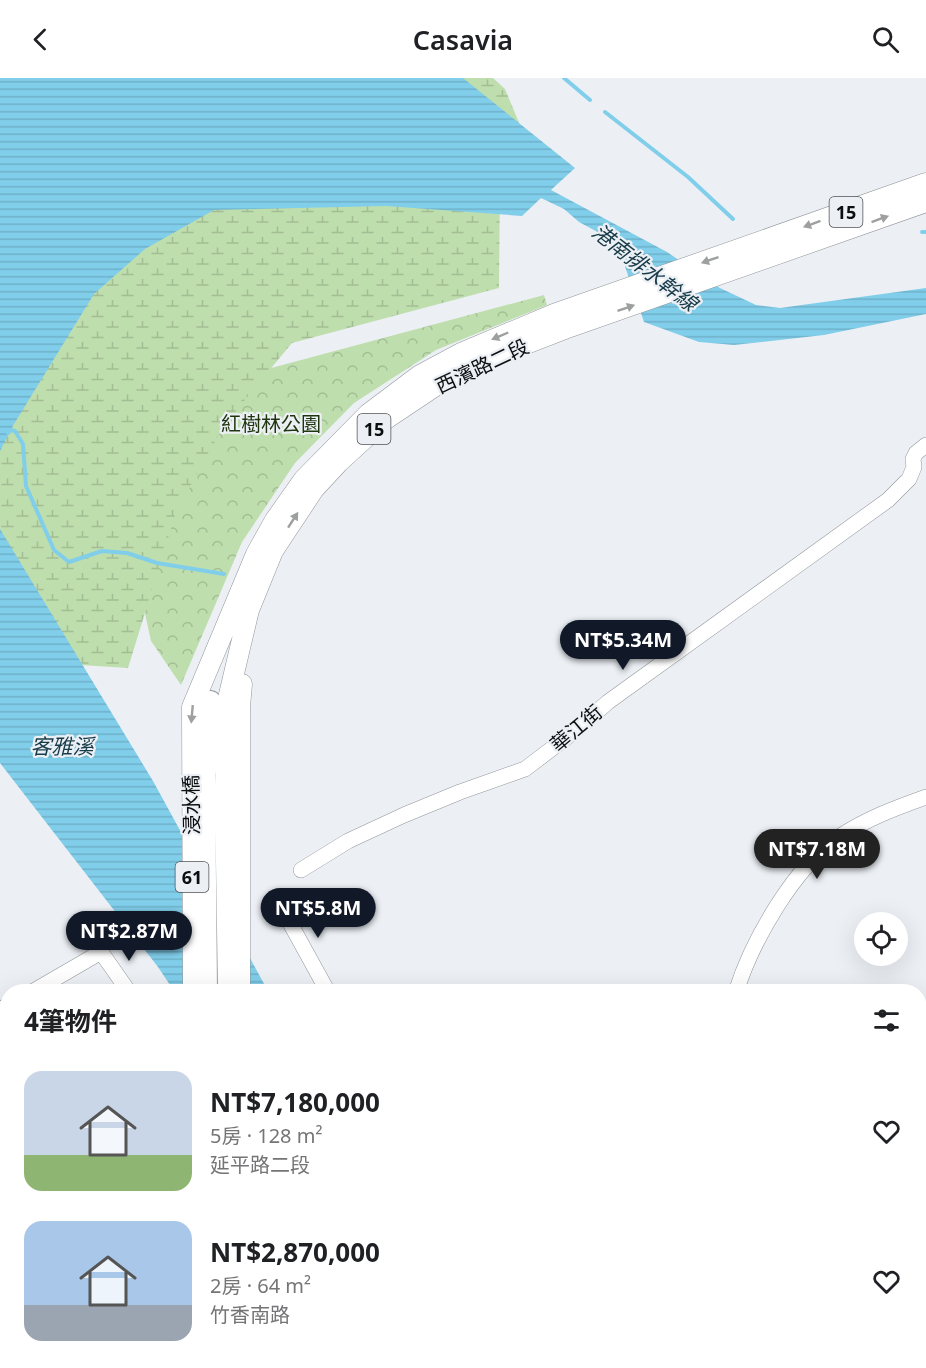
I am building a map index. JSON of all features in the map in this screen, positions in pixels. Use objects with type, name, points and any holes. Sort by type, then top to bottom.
[{"type":"highway","name":"61","points":[[197,768],[219,703]]},
{"type":"highway","name":"浸水橋","points":[[219,703],[226,796],[229,984]]},
{"type":"highway","name":"浸水橋","points":[[197,768],[206,984]]},
{"type":"main road","name":"西濱路二段","points":[[219,703],[242,605],[266,537],[304,479],[368,414],[420,375],[461,353],[554,314],[926,183]]},
{"type":"main road","name":"西濱路二段","points":[[197,768],[192,707],[242,605],[273,551],[314,489],[339,462],[386,419],[446,379],[485,360],[570,327],[926,202]]},
{"type":"main road","name":"西濱路二段","points":[[240,984],[242,605]]},
{"type":"main road","name":"浸水橋","points":[[193,984],[197,768]]},
{"type":"street","name":"華江街","points":[[301,870],[348,841],[394,820],[460,792],[525,769],[575,731],[608,702],[888,500],[909,479],[913,472],[913,459],[916,453],[926,445]]},
{"type":"street","points":[[738,984],[775,907],[806,867],[837,838],[882,813],[926,797]]},
{"type":"street","points":[[279,903],[324,984]]},
{"type":"street","points":[[46,984],[101,952],[123,984]]},
{"type":"green space","points":[[0,78],[493,78],[505,89],[535,161],[500,176],[499,288],[292,343],[224,425],[176,512],[128,668],[33,662],[0,656]]},
{"type":"green space","name":"紅樹林公園","points":[[544,295],[547,305],[436,350],[354,403],[295,463],[242,542],[181,685],[151,641],[142,600],[162,535],[234,396],[260,371]]},
{"type":"water","name":"港南排水幹線","points":[[0,78],[463,78],[575,168],[551,190],[667,252],[720,288],[756,305],[780,308],[926,288],[926,314],[824,335],[734,345],[699,342],[644,322],[618,246],[579,222],[564,209],[541,198],[522,216],[386,206],[214,210],[145,249],[94,294],[14,424],[0,451]]},
{"type":"water","name":"客雅溪","points":[[0,529],[153,781],[264,984],[169,984],[0,763]]},
{"type":"waterway","points":[[564,78],[590,100]]},
{"type":"waterway","points":[[605,112],[688,177],[733,219]]},
{"type":"waterway","points":[[8,433],[11,430],[15,431],[23,444],[26,486],[54,550],[69,562],[102,551],[127,553],[157,563],[224,574]]}]
